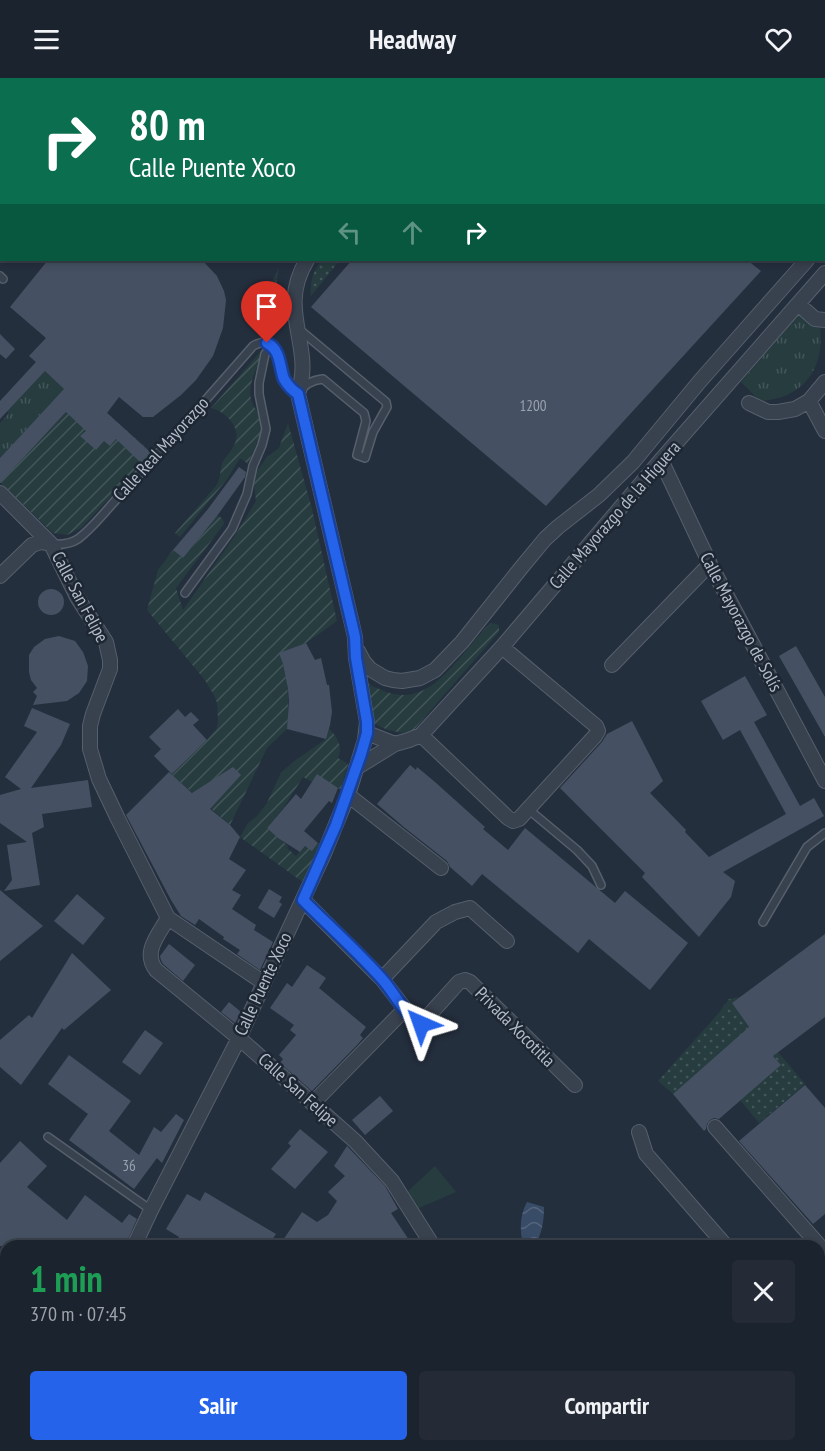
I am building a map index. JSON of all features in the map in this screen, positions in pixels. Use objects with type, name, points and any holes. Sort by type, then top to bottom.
[{"type":"street","points":[[296,326],[295,288],[306,261]]},
{"type":"street","points":[[355,637],[364,662],[370,669],[385,678],[411,681],[435,670],[462,642],[545,539],[599,495],[633,462],[708,372],[806,261]]},
{"type":"street","name":"Calle Mayorazgo de la Higuera","points":[[357,768],[395,744],[421,735],[502,647],[825,273]]},
{"type":"street","points":[[798,304],[815,319],[825,320]]},
{"type":"street","name":"Calle Puente Xoco","points":[[137,1240],[239,1038],[328,846],[348,795],[367,733],[355,637],[298,394],[303,377],[303,360],[296,326]]},
{"type":"street","points":[[749,403],[768,412],[795,409],[809,401],[825,382]]},
{"type":"street","points":[[809,401],[825,431]]},
{"type":"street","name":"Calle Mayorazgo de Solís","points":[[662,460],[710,564],[825,781]]},
{"type":"street","name":"Calle San Felipe","points":[[0,494],[51,544],[77,597],[106,642],[110,669],[97,699],[90,726],[90,749],[99,779],[168,918],[264,983]]},
{"type":"street","name":"Calle Real Mayorazgo","points":[[0,576],[32,545],[51,544]]},
{"type":"street","points":[[612,665],[710,564]]},
{"type":"street","points":[[421,735],[513,821],[519,819],[596,736],[598,731],[596,726],[502,647]]},
{"type":"street","points":[[367,733],[395,744]]},
{"type":"street","points":[[348,795],[441,868]]},
{"type":"street","points":[[303,900],[382,979],[405,1009],[313,1103]]},
{"type":"street","points":[[382,979],[436,922],[455,912],[470,908],[507,941]]},
{"type":"street","name":"Calle San Felipe","points":[[168,918],[150,950],[152,966],[239,1038],[355,1141],[392,1181],[429,1240]]},
{"type":"street","name":"Privada Xocotitla","points":[[405,1009],[421,1024],[459,982],[465,980],[470,982],[574,1085]]},
{"type":"street","points":[[715,1127],[814,1240]]},
{"type":"street","points":[[639,1132],[646,1154],[721,1240]]},
{"type":"lane","points":[[185,593],[232,529],[247,494],[266,429],[259,383],[265,354],[271,346],[277,353],[287,384],[298,394],[310,382],[323,379],[364,413],[366,421],[357,455],[365,458],[373,432],[387,407],[386,402],[296,326]]},
{"type":"lane","name":"Calle Real Mayorazgo","points":[[51,544],[69,543],[84,533],[133,482],[253,346],[262,343],[271,346]]},
{"type":"lane","points":[[528,809],[577,850],[592,866],[601,885]]},
{"type":"lane","points":[[763,922],[807,847],[825,833]]},
{"type":"lane","points":[[48,1137],[151,1210]]},
{"type":"green space","points":[[321,261],[339,261],[311,296],[311,285],[316,268]]},
{"type":"green space","points":[[279,268],[271,314],[257,319],[255,314]]},
{"type":"green space","points":[[800,312],[820,328],[819,357],[814,369],[799,388],[788,395],[760,401],[741,382]]},
{"type":"green space","points":[[261,351],[264,353],[250,390],[262,428],[248,464],[240,458],[228,478],[180,537],[175,533],[216,486],[222,463],[236,441],[235,428],[232,423],[223,413],[211,408]]},
{"type":"green space","points":[[45,371],[77,401],[53,401],[0,458],[0,423],[9,413],[7,411]]},
{"type":"green space","points":[[77,401],[97,404],[152,453],[81,528],[67,535],[53,533],[0,482]]},
{"type":"green space","points":[[288,423],[312,509],[337,621],[306,643],[280,653],[288,691],[287,729],[267,748],[230,825],[172,775],[217,728],[217,703],[204,679],[147,610],[158,570],[173,550],[183,558],[219,516],[224,524],[176,588],[183,610],[256,501],[254,485],[258,469],[267,457],[279,448]]},
{"type":"green space","points":[[491,623],[499,626],[499,632],[411,733],[380,727],[371,721],[362,680],[394,694],[407,695],[420,692],[441,678]]},
{"type":"green space","points":[[329,729],[339,742],[338,758],[348,764],[341,789],[312,782],[303,777],[267,828],[296,856],[305,846],[312,850],[318,843],[322,845],[304,883],[240,837],[248,823],[267,803],[281,773],[326,739]]},
{"type":"green space","points":[[740,997],[732,1003],[748,1026],[778,1052],[805,1084],[759,1123],[740,1100],[780,1064],[749,1028],[673,1094],[658,1081],[729,999]]},
{"type":"green space","points":[[435,1166],[456,1192],[417,1209],[408,1191]]},
{"type":"water","points":[[527,1202],[544,1207],[542,1228],[537,1240],[522,1240],[521,1218]]},
{"type":"building","points":[[47,261],[203,261],[217,276],[226,300],[223,328],[213,356],[196,380],[181,395],[153,417],[143,417],[119,397],[107,413],[150,452],[140,462],[116,439],[110,446],[104,441],[96,450],[80,436],[86,431],[66,412],[0,483],[0,458],[64,389],[45,371],[0,419],[0,401],[36,362],[29,356],[46,338],[10,307]]},
{"type":"building","points":[[351,261],[748,261],[761,271],[546,506],[311,307]]},
{"type":"building","points":[[0,334],[15,349],[6,359],[0,354]]},
{"type":"building","points":[[239,467],[246,472],[245,477],[183,558],[173,550],[208,509]]},
{"type":"building","points":[[51,589],[60,593],[64,602],[60,611],[51,615],[42,611],[38,602],[42,593]]},
{"type":"building","points":[[59,636],[75,641],[83,652],[88,666],[87,681],[79,693],[67,701],[33,705],[37,696],[33,692],[37,688],[29,672],[29,655],[34,647],[45,639]]},
{"type":"building","points":[[306,643],[315,660],[321,658],[327,685],[329,685],[332,712],[326,739],[287,729],[288,689],[279,653]]},
{"type":"building","points":[[796,646],[825,697],[825,737],[779,656]]},
{"type":"building","points":[[745,676],[767,715],[754,722],[800,806],[814,798],[824,816],[723,872],[735,881],[731,897],[699,937],[642,877],[645,873],[560,788],[607,734],[632,721],[663,781],[650,793],[709,857],[786,814],[740,730],[723,740],[701,701]]},
{"type":"building","points":[[32,708],[70,724],[61,745],[31,788],[88,780],[92,807],[42,814],[44,827],[32,833],[40,885],[4,891],[12,880],[7,845],[27,842],[0,823],[0,795],[21,789],[5,777],[37,732],[24,726]]},
{"type":"building","points":[[178,709],[185,717],[191,712],[199,720],[193,725],[207,740],[172,774],[154,756],[161,749],[149,737]]},
{"type":"building","points":[[410,765],[416,770],[417,767],[435,782],[508,850],[525,828],[615,903],[625,891],[688,943],[650,990],[589,939],[578,953],[482,874],[472,886],[450,867],[447,861],[377,804]]},
{"type":"building","points":[[233,767],[241,775],[210,809],[230,825],[240,837],[229,859],[246,870],[232,890],[241,895],[232,909],[256,925],[254,930],[273,942],[260,970],[237,954],[240,950],[199,919],[195,925],[181,916],[126,815],[169,772],[192,793]]},
{"type":"building","points":[[317,774],[338,788],[332,803],[329,801],[304,831],[318,843],[312,851],[305,846],[300,852],[267,828],[296,794],[301,799]]},
{"type":"building","points":[[269,889],[282,897],[279,902],[282,904],[274,918],[258,908]]},
{"type":"building","points":[[0,890],[43,926],[0,961]]},
{"type":"building","points":[[77,894],[105,918],[83,945],[54,921]]},
{"type":"building","points":[[825,934],[825,1017],[773,1056],[781,1065],[719,1119],[710,1120],[704,1131],[673,1094],[749,1027],[732,1003]]},
{"type":"building","points":[[169,944],[195,965],[183,981],[161,960],[160,956]]},
{"type":"building","points":[[72,953],[111,990],[64,1030],[62,1028],[21,1085],[0,1067],[0,1040],[29,1015],[32,1018]]},
{"type":"building","points":[[307,965],[326,978],[319,988],[366,1027],[360,1035],[363,1038],[358,1044],[312,1091],[280,1063],[283,1059],[279,1055],[296,1035],[290,1030],[294,1025],[270,1008],[287,983],[292,987]]},
{"type":"building","points":[[229,1002],[241,1012],[235,1023],[221,1012]]},
{"type":"building","points":[[145,1030],[163,1043],[140,1075],[122,1062]]},
{"type":"building","points":[[69,1055],[131,1101],[109,1131],[139,1155],[154,1127],[161,1132],[176,1114],[184,1120],[162,1163],[157,1158],[134,1189],[69,1140],[88,1114],[48,1084]]},
{"type":"building","points":[[805,1085],[825,1108],[825,1214],[813,1224],[739,1141]]},
{"type":"building","points":[[380,1096],[393,1111],[365,1135],[352,1120]]},
{"type":"building","points":[[300,1129],[328,1152],[295,1189],[271,1169],[291,1146],[288,1143]]},
{"type":"building","points":[[20,1141],[47,1166],[27,1187],[67,1220],[85,1195],[122,1223],[129,1214],[137,1219],[128,1240],[0,1240],[0,1163]]},
{"type":"building","points":[[347,1146],[385,1186],[398,1209],[391,1213],[409,1240],[283,1240],[302,1212],[317,1222],[328,1215],[337,1201],[328,1192],[345,1176],[334,1166]]},
{"type":"building","points":[[205,1192],[276,1234],[272,1240],[177,1240],[179,1237],[166,1229],[187,1194],[200,1201]]},
{"type":"route","points":[[267,343],[272,345],[277,353],[287,384],[298,394],[355,637],[356,658],[367,722],[367,733],[348,795],[303,900],[382,979],[405,1009],[421,1024]]}]
